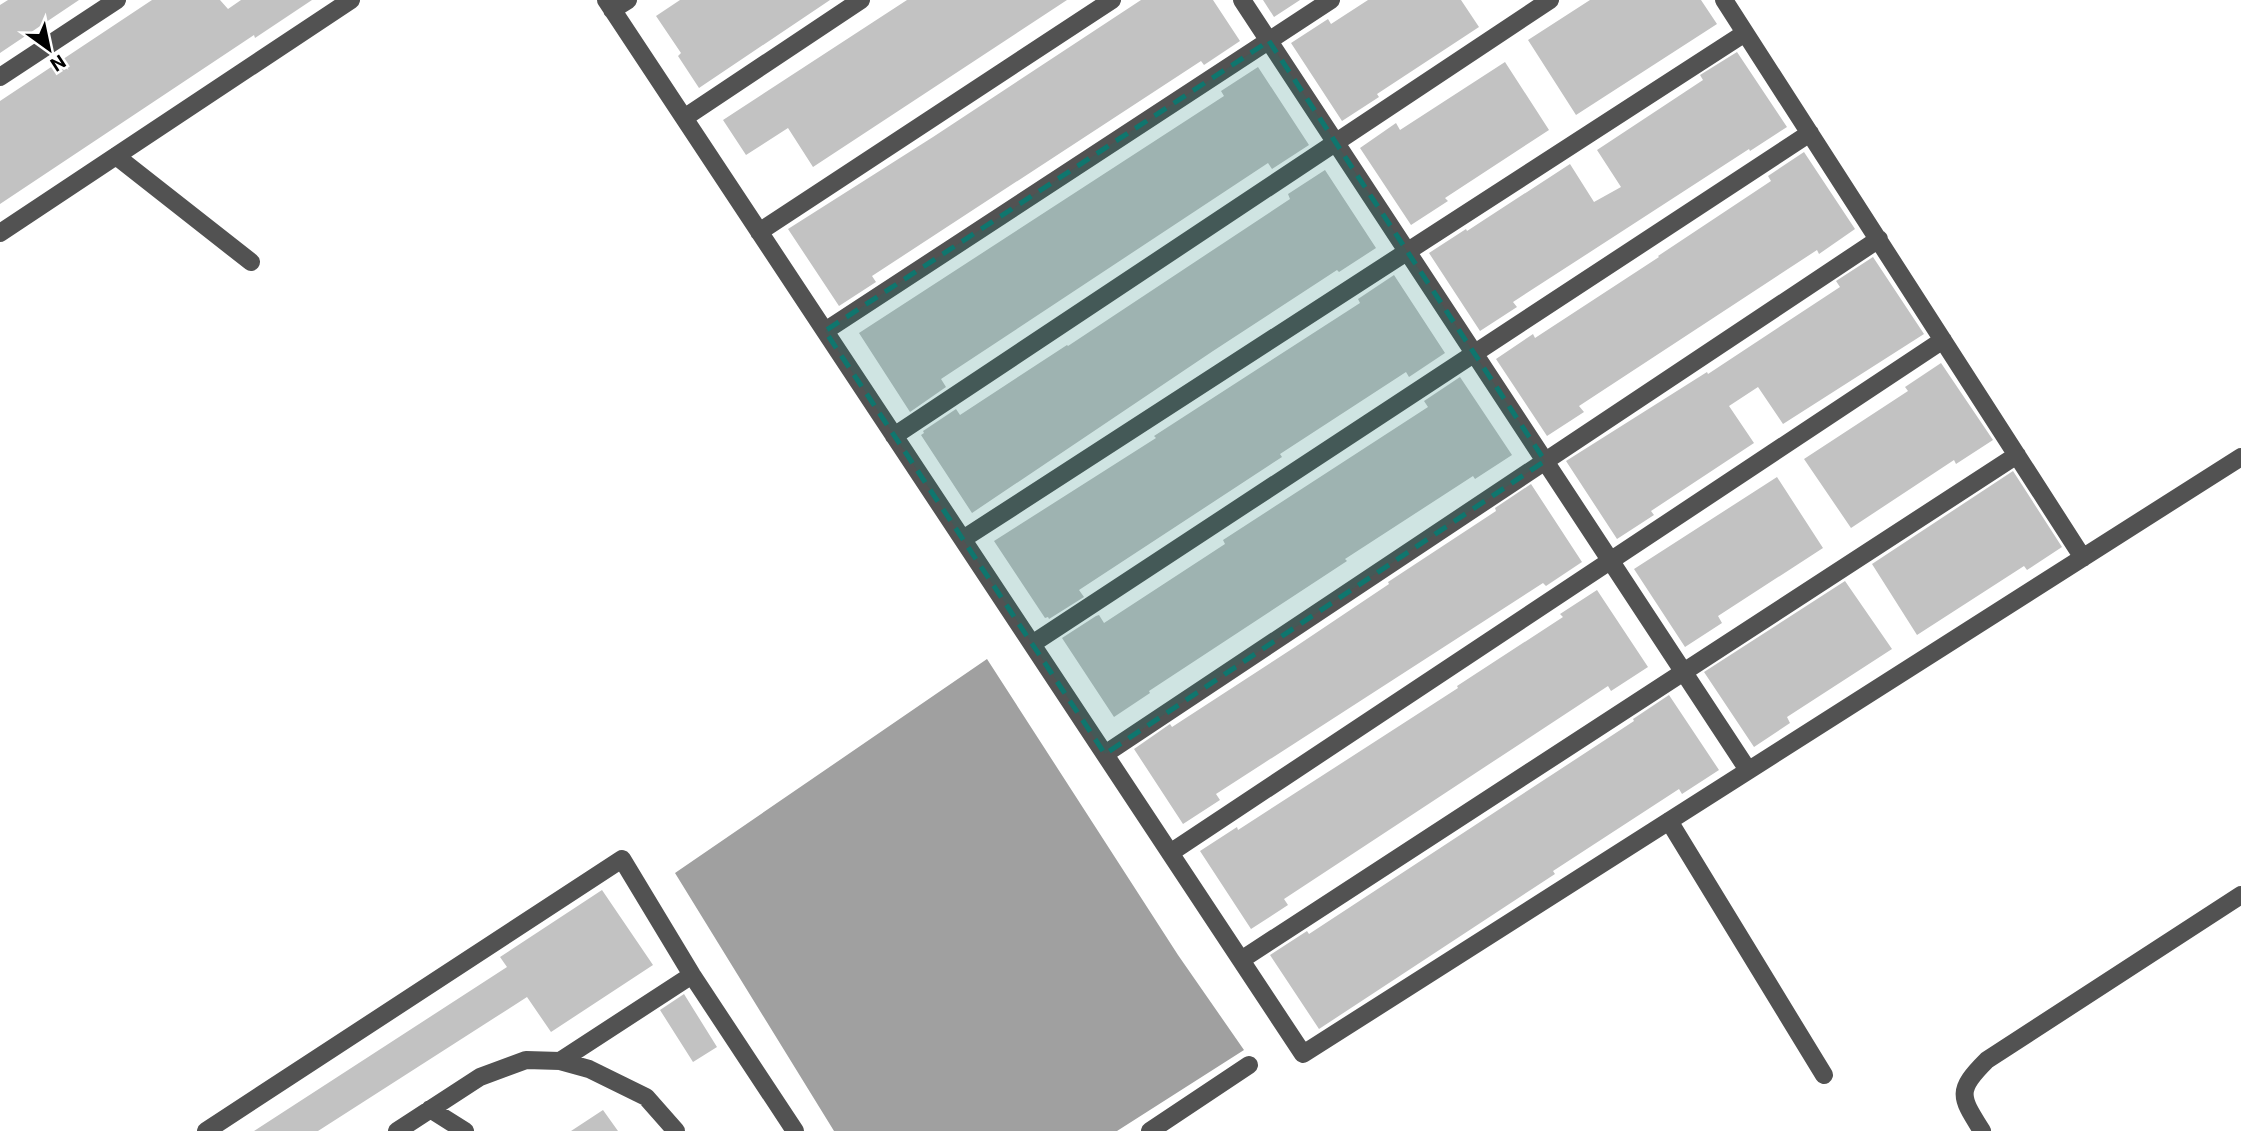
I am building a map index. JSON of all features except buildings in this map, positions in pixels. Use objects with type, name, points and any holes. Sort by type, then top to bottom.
[{"type":"street","points":[[0,77],[117,0]]},
{"type":"street","points":[[0,233],[351,0]]},
{"type":"street","points":[[628,0],[609,5],[1303,1054],[2241,457]]},
{"type":"street","points":[[684,118],[861,0]]},
{"type":"street","points":[[759,232],[1112,0]]},
{"type":"street","points":[[1242,0],[1748,770]]},
{"type":"street","points":[[825,331],[1331,0]]},
{"type":"street","points":[[894,436],[1550,0]]},
{"type":"street","points":[[1724,0],[2083,558]]},
{"type":"street","points":[[963,539],[1745,33]]},
{"type":"street","points":[[1032,644],[1810,133]]},
{"type":"street","points":[[116,156],[251,262]]},
{"type":"street","points":[[1105,754],[1879,240]]},
{"type":"street","points":[[1170,853],[1943,340]]},
{"type":"street","points":[[1241,960],[2017,454]]},
{"type":"street","points":[[1669,821],[1824,1075]]},
{"type":"street","points":[[206,1131],[622,859],[692,975],[795,1131]]},
{"type":"street","points":[[1982,1131],[1966,1105],[1964,1091],[1970,1077],[1987,1060],[2241,895]]},
{"type":"street","points":[[560,1060],[692,975]]},
{"type":"street","points":[[397,1131],[480,1077],[526,1060],[560,1060],[590,1069],[646,1097],[677,1131]]},
{"type":"street","points":[[1150,1131],[1249,1065]]},
{"type":"street","points":[[430,1109],[445,1131]]},
{"type":"street","points":[[430,1109],[465,1131]]},
{"type":"highlighted area","points":[[1269,41],[1545,461],[1105,754],[825,331]]},
{"type":"shaded area","points":[[987,659],[1178,955],[1244,1050],[1117,1131],[834,1131],[675,873]]}]
